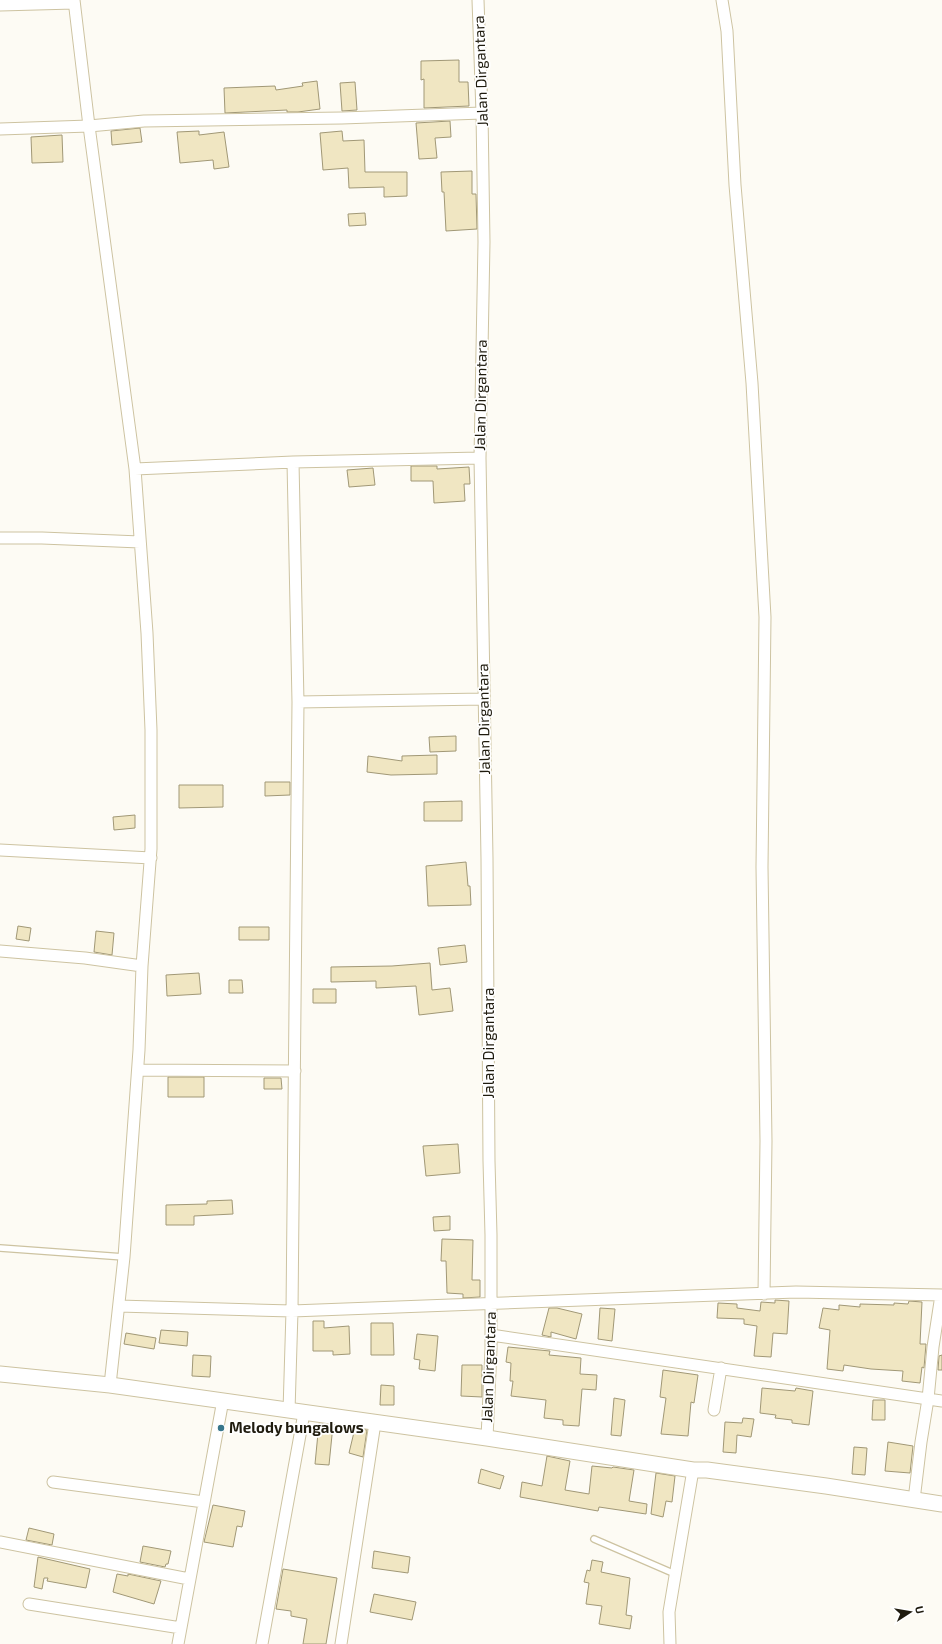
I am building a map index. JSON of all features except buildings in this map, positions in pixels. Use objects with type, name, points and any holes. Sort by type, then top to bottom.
[{"type":"street","name":"Jalan Dirgantara","points":[[478,0],[484,242],[480,458],[492,1303],[487,1438]]},
{"type":"street","points":[[722,0],[727,31],[735,185],[752,383],[765,617],[762,867],[766,1141],[764,1294]]},
{"type":"street","points":[[0,5],[74,1],[89,126],[135,469],[148,633],[151,730],[151,858],[142,966],[138,1070],[124,1257],[110,1385]]},
{"type":"street","points":[[0,129],[89,126],[144,121],[342,118],[482,113]]},
{"type":"street","points":[[135,469],[293,462],[480,458]]},
{"type":"street","points":[[262,1644],[296,1412],[292,1310],[298,702],[293,462]]},
{"type":"street","points":[[0,538],[140,542]]},
{"type":"street","points":[[298,702],[484,699]]},
{"type":"street","points":[[0,850],[151,858]]},
{"type":"street","points":[[0,951],[85,958],[142,966]]},
{"type":"street","points":[[138,1070],[295,1072]]},
{"type":"street","points":[[119,1306],[292,1310],[796,1292],[941,1295],[933,1347],[928,1399],[920,1442],[914,1500]]},
{"type":"street","points":[[491,1335],[816,1381],[942,1401]]},
{"type":"street","points":[[714,1410],[721,1368]]},
{"type":"street","points":[[0,1374],[110,1385],[223,1400],[296,1412],[487,1438],[693,1470],[707,1470],[826,1486],[942,1504]]},
{"type":"street","points":[[178,1644],[223,1400]]},
{"type":"street","points":[[341,1644],[375,1422]]},
{"type":"street","points":[[670,1644],[670,1612],[675,1574],[693,1470]]},
{"type":"street","points":[[53,1482],[204,1502]]},
{"type":"street","points":[[0,1542],[189,1578]]},
{"type":"street","points":[[29,1604],[180,1628]]},
{"type":"lane","points":[[0,1248],[124,1257]]},
{"type":"lane","points":[[594,1539],[675,1574]]},
{"type":"place","name":"Melody bungalows","points":[[221,1428]]}]
